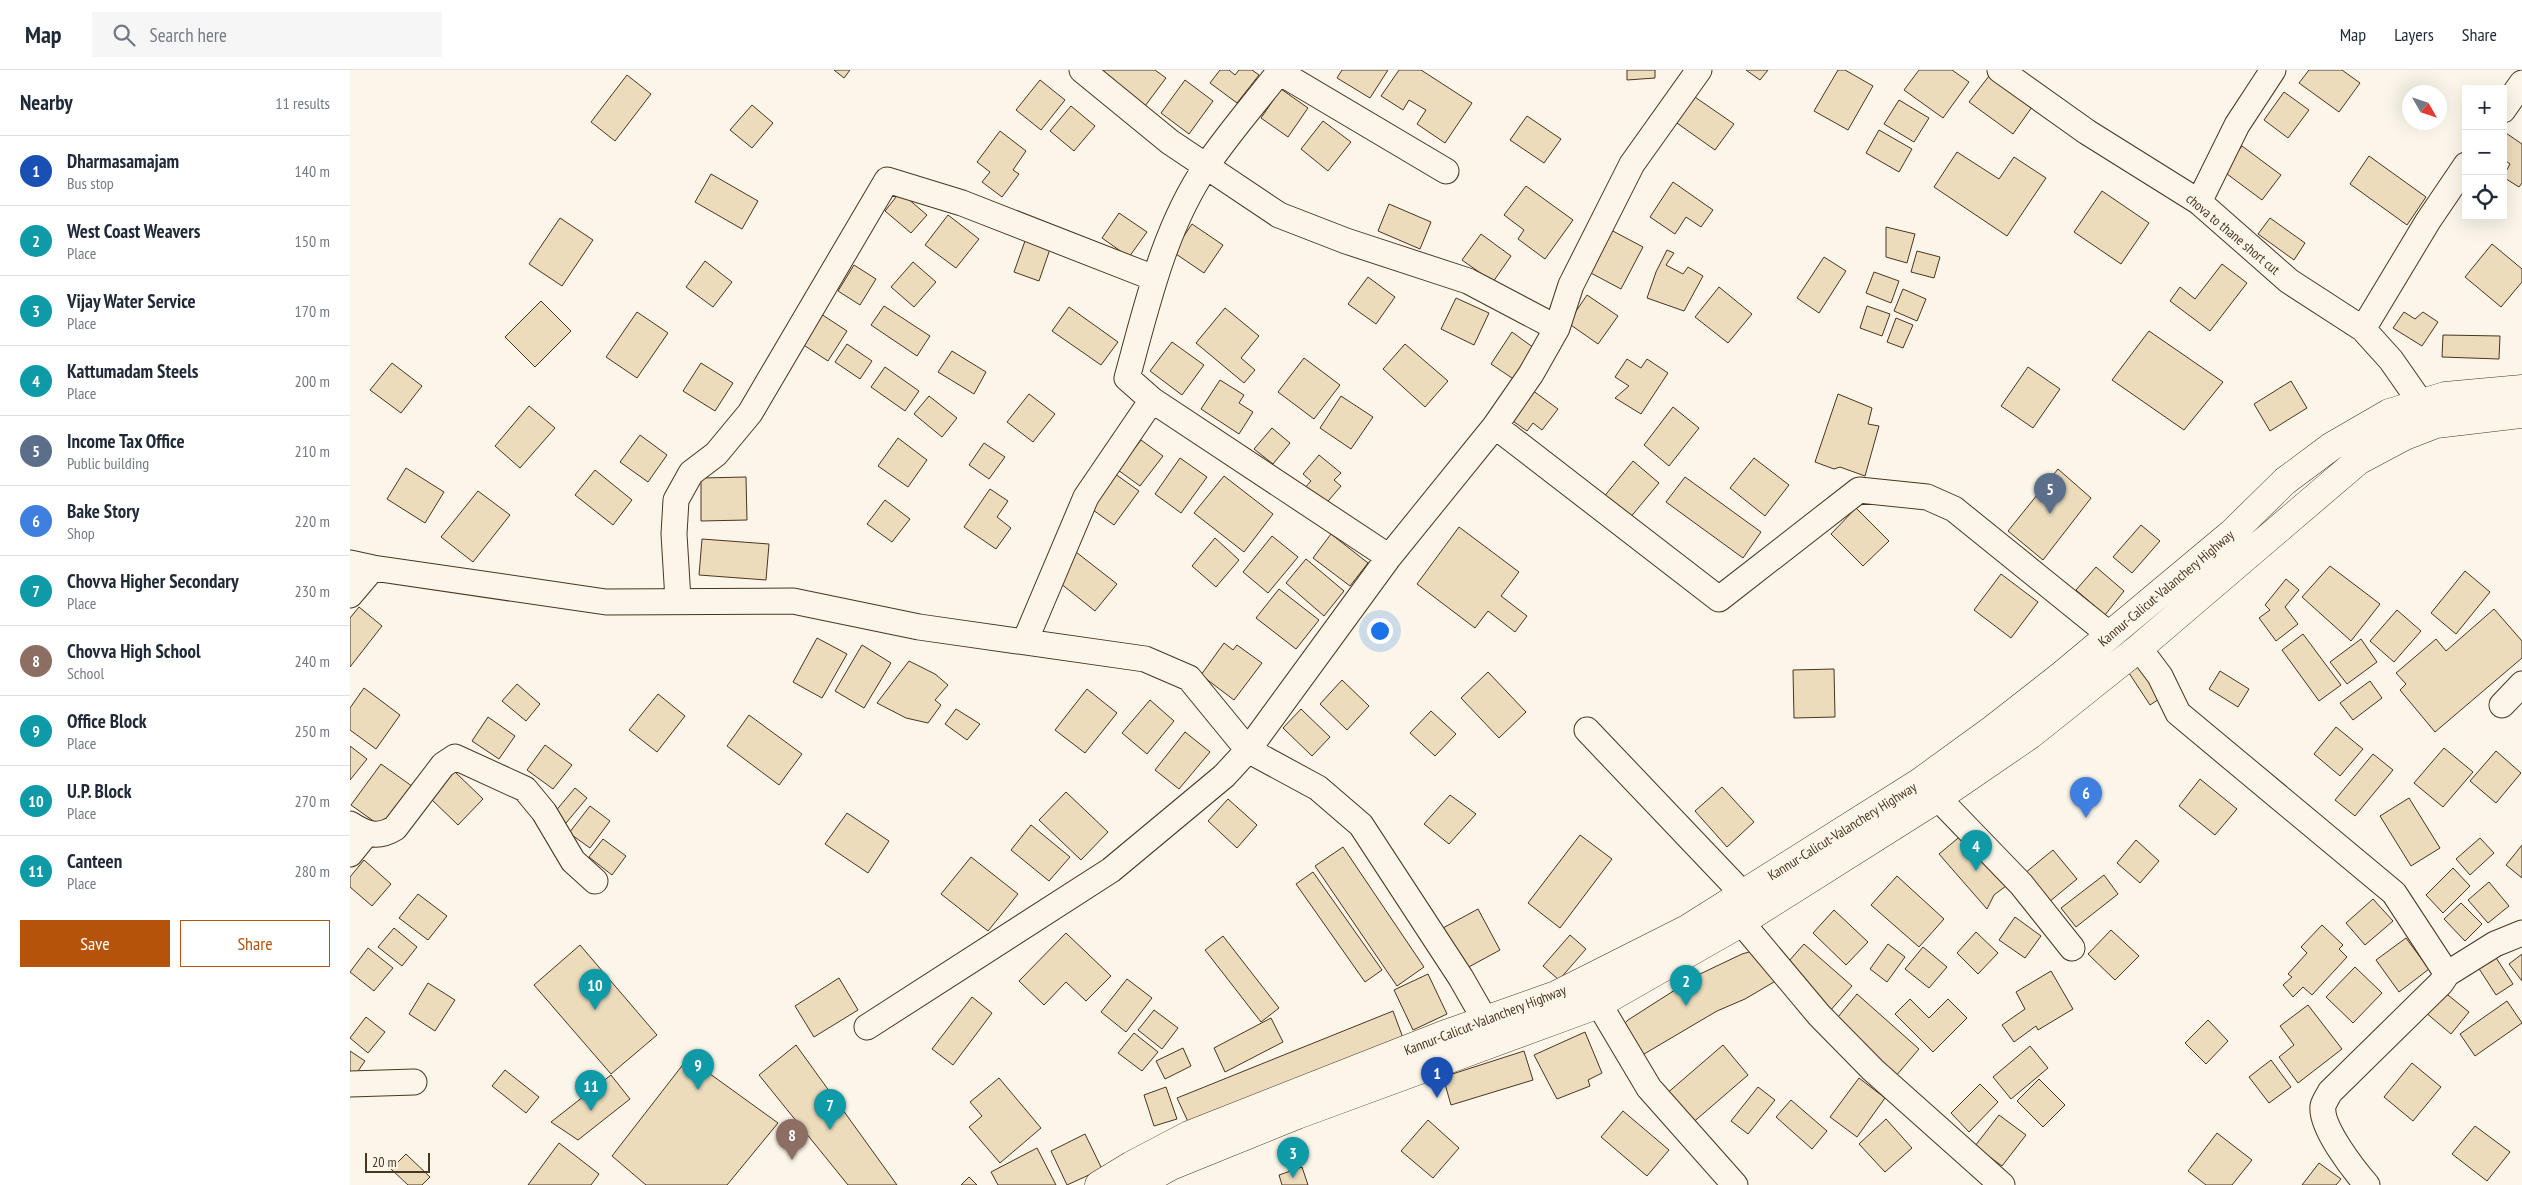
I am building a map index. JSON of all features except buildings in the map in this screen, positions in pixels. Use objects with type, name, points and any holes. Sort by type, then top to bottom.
[{"type":"highway","name":"Kannur-Calicut-Valanchery Highway","points":[[1137,1185],[1171,1166],[1297,1115],[1490,1031],[1686,929],[1920,782],[1993,729],[2080,660],[2232,533],[2285,481],[2332,446],[2389,413],[2421,403],[2445,396],[2522,389]]},
{"type":"highway","name":"Kannur-Calicut-Valanchery Highway","points":[[1099,1185],[1189,1135],[1490,1031],[1599,1004],[1732,928],[1938,798],[2030,735],[2139,648],[2358,461],[2405,436],[2436,424],[2522,414]]},
{"type":"highway","points":[[2080,660],[2098,682]]},
{"type":"street","points":[[1082,70],[1170,142],[1279,215],[1346,241],[1468,281],[1556,328]]},
{"type":"street","points":[[867,1027],[1111,870],[1224,776],[1248,750],[1389,557],[1495,426],[1531,374],[1556,328],[1572,285],[1632,164],[1699,70]]},
{"type":"street","name":"chova to thane short cut","points":[[2000,70],[2087,132],[2199,202],[2289,281],[2363,329],[2391,360],[2421,403]]},
{"type":"street","points":[[2199,202],[2237,125],[2273,70]]},
{"type":"street","points":[[1389,557],[1152,400],[1127,378],[1154,278],[1168,240],[1206,166],[1279,72],[1446,171]]},
{"type":"street","points":[[2507,104],[2522,83]]},
{"type":"street","points":[[2363,329],[2428,222],[2462,172]]},
{"type":"street","points":[[678,600],[674,534],[676,500],[691,473],[716,454],[750,413],[887,180],[962,203],[1154,278]]},
{"type":"street","points":[[1025,641],[1086,497],[1152,400]]},
{"type":"street","points":[[1495,426],[1718,599],[1859,490],[1927,497],[1954,508],[2110,635]]},
{"type":"street","points":[[350,595],[361,566],[606,602],[678,600],[793,601],[919,627],[1145,659],[1189,678],[1248,750],[1318,788],[1361,825],[1461,978],[1490,1031]]},
{"type":"street","points":[[2139,648],[2160,676],[2178,712],[2394,893],[2447,974]]},
{"type":"street","points":[[2502,705],[2522,684]]},
{"type":"street","points":[[1587,730],[1743,894]]},
{"type":"street","points":[[350,854],[358,829],[385,834],[395,828],[443,765],[455,757],[525,789],[549,820],[573,862],[595,881]]},
{"type":"street","points":[[1938,798],[2021,884],[2072,948]]},
{"type":"street","points":[[1741,922],[1819,1015],[1873,1070],[2002,1185]]},
{"type":"street","points":[[2368,1185],[2355,1171],[2325,1123],[2323,1107],[2330,1092],[2442,983],[2447,974],[2495,944],[2522,933]]},
{"type":"street","points":[[1599,1004],[1649,1088],[1735,1185]]},
{"type":"street","points":[[350,1084],[414,1082]]},
{"type":"place","name":"Income Tax Office","points":[[2050,514]]},
{"type":"place","name":"Bake Story","points":[[2086,818]]},
{"type":"place","name":"Kattumadam Steels","points":[[1976,871]]},
{"type":"place","name":"West Coast Weavers","points":[[1686,1006]]},
{"type":"place","name":"U.P. Block","points":[[595,1010]]},
{"type":"place","name":"Office Block","points":[[698,1090]]},
{"type":"place","name":"Dharmasamajam","points":[[1437,1098]]},
{"type":"place","name":"Canteen","points":[[591,1111]]},
{"type":"place","name":"Chovva Higher Secondary","points":[[830,1130]]},
{"type":"place","name":"Chovva High School","points":[[792,1160]]},
{"type":"place","name":"Vijay Water Service","points":[[1293,1178]]}]
